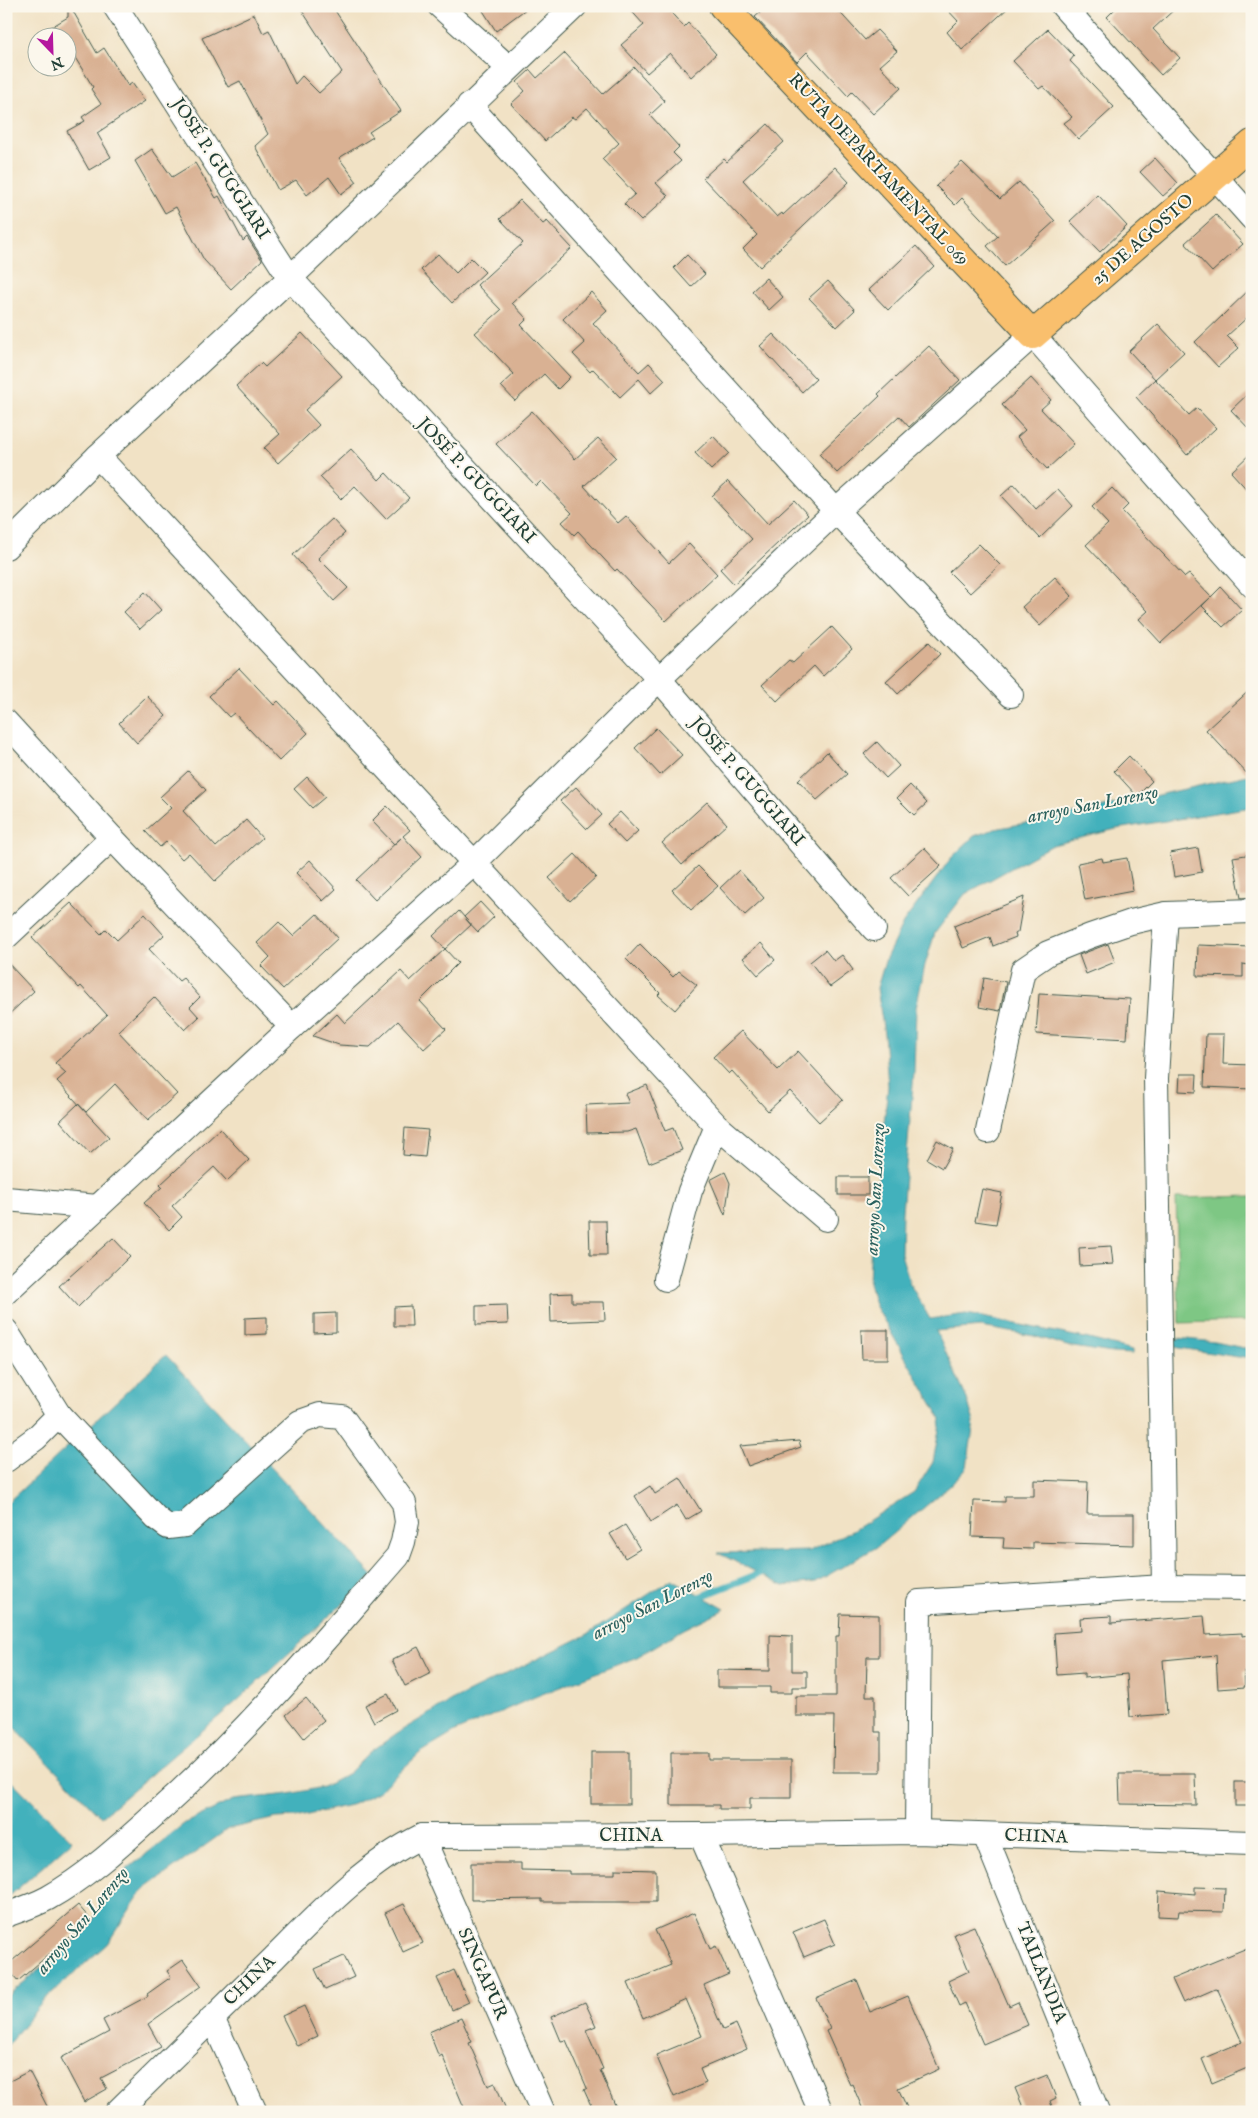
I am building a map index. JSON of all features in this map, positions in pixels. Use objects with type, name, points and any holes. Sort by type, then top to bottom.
[{"type":"main road","name":"RUTA DEPARTAMENTAL 069","points":[[723,6],[1033,335]]},
{"type":"main road","name":"25 DE AGOSTO","points":[[1033,335],[1252,144]]},
{"type":"street","name":"JOSÉ P. GUGGIARI","points":[[115,6],[290,278],[659,679],[874,929]]},
{"type":"street","points":[[440,6],[509,68]]},
{"type":"street","points":[[6,546],[98,456],[290,278],[469,105],[575,6]]},
{"type":"street","points":[[1063,6],[1252,218]]},
{"type":"street","points":[[469,105],[836,512],[1012,695]]},
{"type":"street","points":[[6,1292],[292,1027],[474,864],[659,679],[836,512],[1033,335],[1252,586]]},
{"type":"street","points":[[98,456],[716,1126],[826,1219]]},
{"type":"street","points":[[6,722],[112,838],[292,1027]]},
{"type":"street","points":[[6,938],[112,838]]},
{"type":"street","points":[[988,1131],[1023,970],[1048,953],[1090,936],[1166,914],[1252,911]]},
{"type":"street","points":[[1164,1587],[1156,1078],[1166,914]]},
{"type":"street","points":[[666,1279],[690,1191],[716,1126]]},
{"type":"street","points":[[6,1199],[98,1207]]},
{"type":"street","points":[[6,1331],[59,1415],[156,1518],[168,1527],[185,1525],[300,1422],[320,1414],[342,1416],[404,1502],[407,1522],[398,1556],[268,1704],[195,1778],[114,1851],[82,1877],[46,1899],[6,1915]]},
{"type":"street","points":[[6,1460],[36,1438],[59,1415]]},
{"type":"street","points":[[917,1832],[919,1602],[1164,1587],[1252,1588]]},
{"type":"street","name":"CHINA","points":[[118,2112],[315,1918],[376,1863],[398,1847],[422,1836],[917,1832],[1252,1843]]},
{"type":"street","points":[[701,1835],[821,2112]]},
{"type":"street","name":"TAILANDIA","points":[[985,1835],[1097,2112]]},
{"type":"street","name":"SINGAPUR","points":[[422,1836],[543,2112]]},
{"type":"street","points":[[212,2018],[255,2112]]},
{"type":"green space","points":[[1252,1196],[1252,1321],[1179,1323],[1176,1198]]},
{"type":"water","points":[[1252,774],[1252,807],[1116,829],[1053,845],[965,894],[935,933],[925,965],[916,1008],[914,1073],[902,1212],[901,1254],[910,1284],[930,1319],[966,1314],[1085,1338],[1132,1350],[1132,1354],[1067,1346],[1034,1336],[981,1327],[936,1331],[967,1399],[974,1422],[967,1467],[951,1485],[877,1547],[816,1582],[784,1586],[718,1553],[809,1551],[852,1531],[914,1492],[933,1462],[941,1419],[875,1305],[869,1283],[871,1240],[888,1086],[884,1034],[877,988],[886,958],[903,923],[951,858],[974,836],[995,829],[1077,813]]},
{"type":"water","points":[[1167,1337],[1215,1342],[1244,1348],[1252,1347],[1252,1357],[1238,1357],[1167,1346]]},
{"type":"water","points":[[166,1355],[373,1576],[236,1702],[101,1817],[6,1719],[6,1504]]},
{"type":"water","points":[[672,1579],[725,1609],[684,1629],[637,1657],[537,1696],[457,1731],[420,1753],[379,1791],[354,1804],[299,1817],[276,1818],[228,1829],[142,1891],[107,1944],[45,1999],[6,2047],[6,1997],[87,1930],[126,1870],[185,1823],[233,1800],[289,1794],[323,1787],[349,1773],[369,1753],[397,1733],[451,1701],[588,1634]]},
{"type":"water","points":[[6,1775],[72,1841],[6,1899]]},
{"type":"building","points":[[68,6],[70,6],[97,53],[104,48],[128,86],[132,83],[145,101],[97,133],[111,157],[89,170],[67,131],[85,121],[82,117],[101,104],[78,62],[78,28],[50,28],[68,17]]},
{"type":"building","points":[[299,6],[332,6],[401,111],[369,132],[373,137],[339,158],[357,182],[341,194],[329,177],[307,195],[296,180],[278,190],[255,146],[268,134],[240,81],[228,87],[202,38],[254,14],[263,33],[269,30],[295,84],[302,76],[319,93],[342,72]]},
{"type":"building","points":[[480,6],[530,6],[496,31]]},
{"type":"building","points":[[627,6],[665,6],[684,27],[688,23],[716,54],[691,77],[670,53],[647,73],[621,45],[644,25]]},
{"type":"building","points":[[768,6],[834,6],[865,40],[877,30],[897,51],[880,66],[901,88],[873,114],[852,92],[848,96],[807,52],[797,62],[755,17]]},
{"type":"building","points":[[944,6],[1010,6],[962,50],[947,32],[958,21]]},
{"type":"building","points":[[1118,6],[1178,6],[1153,29],[1180,58],[1161,75],[1107,17]]},
{"type":"building","points":[[1048,29],[1074,56],[1070,61],[1114,107],[1079,139],[1064,123],[1072,117],[1043,86],[1039,89],[1013,61]]},
{"type":"building","points":[[565,53],[603,94],[634,67],[665,101],[650,115],[679,147],[673,153],[681,161],[656,183],[668,196],[641,221],[624,204],[635,194],[602,159],[619,143],[587,108],[575,119],[572,117],[545,141],[511,104],[525,91],[517,82],[530,70],[537,78]]},
{"type":"building","points":[[768,124],[784,142],[743,180],[777,217],[782,213],[783,215],[835,167],[849,182],[760,267],[743,249],[757,235],[703,178],[724,159],[727,162]]},
{"type":"building","points":[[152,149],[172,177],[195,163],[216,198],[219,196],[243,241],[247,237],[262,260],[231,289],[204,260],[176,207],[165,213],[135,161]]},
{"type":"building","points":[[1155,158],[1178,183],[1163,196],[1140,172]]},
{"type":"building","points":[[962,162],[1000,199],[1019,182],[1055,221],[1005,266],[987,246],[998,236],[962,198],[955,205],[936,186]]},
{"type":"building","points":[[1098,195],[1127,226],[1100,252],[1070,221]]},
{"type":"building","points":[[520,200],[543,224],[547,221],[572,248],[512,303],[527,319],[521,325],[570,377],[558,389],[544,374],[515,401],[501,386],[514,374],[475,333],[501,310],[477,285],[523,243],[500,219]]},
{"type":"building","points":[[1216,215],[1243,244],[1212,272],[1185,243]]},
{"type":"building","points":[[916,246],[934,266],[888,310],[869,290]]},
{"type":"building","points":[[438,254],[456,273],[471,258],[485,272],[452,303],[421,270]]},
{"type":"building","points":[[687,255],[705,274],[691,287],[674,268]]},
{"type":"building","points":[[766,278],[783,297],[769,310],[752,291]]},
{"type":"building","points":[[828,281],[855,310],[837,327],[809,298]]},
{"type":"building","points":[[1252,287],[1252,313],[1227,336],[1239,348],[1218,367],[1195,342]]},
{"type":"building","points":[[591,292],[607,310],[593,323],[639,372],[649,363],[665,380],[651,393],[639,379],[620,397],[593,369],[590,372],[573,354],[585,343],[563,319]]},
{"type":"building","points":[[1158,324],[1184,352],[1155,379],[1129,351]]},
{"type":"building","points":[[302,333],[342,376],[305,410],[319,425],[278,463],[264,448],[280,434],[236,386],[261,363],[265,367]]},
{"type":"building","points":[[773,334],[816,379],[802,392],[760,346]]},
{"type":"building","points":[[929,346],[960,380],[909,427],[899,416],[837,473],[819,454]]},
{"type":"building","points":[[1031,378],[1051,400],[1041,409],[1074,444],[1047,469],[1017,437],[1025,430],[1002,405]]},
{"type":"building","points":[[1155,379],[1189,415],[1197,408],[1216,428],[1187,455],[1136,397]]},
{"type":"building","points":[[1252,390],[1252,432],[1231,410]]},
{"type":"building","points":[[532,411],[575,459],[598,438],[616,457],[584,486],[618,523],[626,516],[669,563],[689,544],[717,574],[666,621],[617,569],[615,571],[578,531],[574,535],[562,522],[572,513],[541,481],[536,486],[496,444]]},
{"type":"building","points":[[713,436],[729,453],[711,470],[695,453]]},
{"type":"building","points":[[351,449],[379,480],[386,473],[409,498],[386,519],[355,486],[341,499],[320,477]]},
{"type":"building","points":[[1252,452],[1252,495],[1231,472]]},
{"type":"building","points":[[728,481],[768,524],[794,500],[808,515],[734,584],[720,569],[752,539],[712,496]]},
{"type":"building","points":[[1014,484],[1036,509],[1058,489],[1073,506],[1040,538],[1001,496]]},
{"type":"building","points":[[1112,488],[1128,505],[1122,511],[1185,577],[1189,574],[1211,597],[1221,587],[1242,610],[1223,627],[1202,606],[1210,598],[1161,643],[1139,619],[1148,611],[1086,545],[1108,524],[1092,507]]},
{"type":"building","points":[[332,519],[345,533],[318,558],[348,588],[334,601],[293,555]]},
{"type":"building","points":[[979,544],[1000,565],[970,593],[949,572]]},
{"type":"building","points":[[1055,577],[1072,596],[1040,626],[1022,607]]},
{"type":"building","points":[[145,592],[161,610],[140,629],[124,612]]},
{"type":"building","points":[[832,627],[852,649],[823,676],[814,666],[777,701],[762,685],[789,660],[793,663]]},
{"type":"building","points":[[929,642],[940,654],[898,694],[886,681]]},
{"type":"building","points":[[239,668],[274,705],[278,701],[308,733],[279,761],[234,713],[229,717],[209,696]]},
{"type":"building","points":[[1252,688],[1252,779],[1206,730]]},
{"type":"building","points":[[147,696],[166,716],[137,743],[119,723]]},
{"type":"building","points":[[656,728],[682,755],[660,775],[635,748]]},
{"type":"building","points":[[877,742],[899,766],[886,778],[864,754]]},
{"type":"building","points":[[827,752],[847,774],[817,800],[798,780]]},
{"type":"building","points":[[1129,756],[1152,781],[1137,796],[1114,771]]},
{"type":"building","points":[[188,771],[206,790],[183,811],[216,847],[246,820],[262,838],[215,881],[189,853],[182,859],[166,842],[160,847],[145,831],[171,808],[160,797]]},
{"type":"building","points":[[307,777],[325,797],[312,808],[294,789]]},
{"type":"building","points":[[910,785],[927,803],[914,815],[897,798]]},
{"type":"building","points":[[576,787],[602,815],[587,829],[560,801]]},
{"type":"building","points":[[707,802],[727,824],[682,865],[662,843]]},
{"type":"building","points":[[387,806],[410,830],[403,836],[422,857],[375,900],[356,880],[401,838],[394,844],[372,821]]},
{"type":"building","points":[[620,812],[638,831],[625,843],[607,824]]},
{"type":"building","points":[[924,848],[941,866],[908,896],[891,878]]},
{"type":"building","points":[[1198,848],[1202,872],[1174,877],[1170,853]]},
{"type":"building","points":[[575,854],[596,877],[570,901],[549,878]]},
{"type":"building","points":[[1252,854],[1252,897],[1241,898],[1233,857]]},
{"type":"building","points":[[1102,858],[1103,862],[1127,858],[1133,891],[1085,900],[1078,863]]},
{"type":"building","points":[[310,860],[336,889],[323,901],[296,873]]},
{"type":"building","points":[[698,866],[718,886],[691,910],[672,890]]},
{"type":"building","points":[[739,870],[764,898],[745,915],[720,888]]},
{"type":"building","points":[[1024,897],[1018,932],[1015,934],[1016,937],[993,946],[990,937],[963,948],[954,926]]},
{"type":"building","points":[[480,902],[494,917],[478,932],[464,917]]},
{"type":"building","points":[[71,903],[101,934],[106,929],[117,940],[145,914],[164,935],[149,949],[179,981],[183,978],[200,997],[190,1007],[199,1017],[185,1030],[154,997],[118,1031],[177,1094],[148,1120],[115,1084],[86,1112],[57,1081],[66,1073],[55,1063],[107,1015],[81,986],[79,988],[32,938]]},
{"type":"building","points":[[459,911],[471,925],[445,949],[433,936]]},
{"type":"building","points":[[317,914],[338,938],[283,989],[261,966],[270,957],[257,943],[279,922],[293,936]]},
{"type":"building","points":[[761,943],[775,960],[758,975],[743,958]]},
{"type":"building","points":[[640,944],[673,977],[679,971],[697,985],[675,1010],[658,995],[660,993],[626,959]]},
{"type":"building","points":[[1108,944],[1115,962],[1086,974],[1079,955]]},
{"type":"building","points":[[1198,945],[1250,947],[1249,965],[1243,964],[1243,977],[1197,976]]},
{"type":"building","points":[[445,949],[458,963],[420,1001],[446,1029],[424,1049],[398,1021],[370,1047],[339,1045],[313,1036],[337,1014],[345,1023],[401,971],[410,981]]},
{"type":"building","points":[[825,950],[834,961],[842,955],[853,970],[830,987],[810,962]]},
{"type":"building","points":[[6,961],[34,991],[6,1017]]},
{"type":"building","points":[[984,978],[1006,982],[1000,1011],[979,1007]]},
{"type":"building","points":[[1039,994],[1130,999],[1127,1039],[1036,1034]]},
{"type":"building","points":[[741,1031],[778,1070],[798,1051],[843,1100],[819,1122],[790,1091],[768,1111],[732,1071],[729,1074],[713,1057]]},
{"type":"building","points":[[1206,1034],[1224,1034],[1223,1064],[1252,1065],[1252,1089],[1204,1087]]},
{"type":"building","points":[[1180,1074],[1197,1074],[1196,1092],[1179,1091]]},
{"type":"building","points":[[647,1085],[665,1131],[673,1128],[682,1150],[649,1163],[636,1129],[627,1132],[587,1133],[586,1105],[629,1103],[625,1094]]},
{"type":"building","points":[[78,1104],[109,1137],[90,1154],[60,1121]]},
{"type":"building","points":[[405,1128],[428,1130],[425,1157],[403,1155]]},
{"type":"building","points":[[220,1129],[249,1160],[227,1181],[214,1167],[172,1206],[182,1217],[169,1230],[144,1203],[162,1187],[160,1185]]},
{"type":"building","points":[[937,1140],[953,1149],[942,1168],[927,1159]]},
{"type":"building","points":[[725,1172],[730,1183],[725,1215],[710,1180]]},
{"type":"building","points":[[838,1177],[868,1177],[868,1195],[838,1195]]},
{"type":"building","points":[[982,1189],[1002,1193],[996,1224],[975,1221]]},
{"type":"building","points":[[589,1221],[606,1221],[607,1255],[590,1255]]},
{"type":"building","points":[[113,1238],[130,1256],[78,1307],[59,1286]]},
{"type":"building","points":[[1111,1246],[1113,1264],[1080,1266],[1079,1248]]},
{"type":"building","points":[[572,1293],[572,1302],[604,1302],[605,1320],[551,1322],[550,1294]]},
{"type":"building","points":[[507,1305],[508,1324],[476,1325],[476,1306]]},
{"type":"building","points":[[411,1306],[412,1326],[394,1326],[394,1307]]},
{"type":"building","points":[[336,1313],[336,1332],[314,1333],[314,1314]]},
{"type":"building","points":[[267,1317],[267,1334],[245,1335],[245,1318]]},
{"type":"building","points":[[861,1330],[888,1330],[888,1359],[862,1359]]},
{"type":"building","points":[[799,1441],[801,1447],[748,1466],[740,1446]]},
{"type":"building","points":[[680,1478],[701,1511],[686,1520],[677,1505],[651,1522],[635,1496],[650,1486],[655,1494]]},
{"type":"building","points":[[1034,1480],[1088,1482],[1087,1514],[1134,1514],[1134,1545],[1033,1542],[1033,1549],[1003,1548],[1004,1538],[972,1537],[974,1501],[1005,1502],[1005,1496],[1034,1496]]},
{"type":"building","points":[[625,1525],[640,1549],[625,1558],[610,1534]]},
{"type":"building","points":[[840,1614],[879,1615],[879,1657],[867,1657],[866,1696],[875,1696],[875,1732],[881,1732],[881,1772],[833,1772],[834,1716],[796,1716],[796,1696],[836,1696],[836,1636],[839,1636]]},
{"type":"building","points":[[1111,1616],[1111,1623],[1204,1616],[1206,1635],[1242,1633],[1242,1636],[1252,1635],[1252,1670],[1244,1671],[1245,1687],[1218,1689],[1216,1655],[1163,1660],[1167,1714],[1130,1717],[1127,1674],[1084,1678],[1084,1673],[1057,1675],[1054,1633],[1081,1631],[1080,1618]]},
{"type":"building","points":[[770,1635],[792,1636],[792,1671],[807,1671],[807,1687],[792,1687],[792,1693],[770,1693],[770,1687],[717,1687],[717,1670],[770,1671]]},
{"type":"building","points":[[418,1647],[431,1673],[405,1686],[392,1660]]},
{"type":"building","points":[[388,1694],[396,1710],[374,1722],[365,1705]]},
{"type":"building","points":[[306,1698],[324,1720],[304,1738],[286,1715]]},
{"type":"building","points":[[591,1752],[629,1752],[629,1804],[591,1804]]},
{"type":"building","points":[[671,1753],[709,1753],[709,1760],[791,1760],[791,1798],[750,1798],[750,1809],[719,1809],[719,1805],[671,1805]]},
{"type":"building","points":[[1119,1774],[1195,1774],[1196,1805],[1120,1804]]},
{"type":"building","points":[[1235,1782],[1252,1782],[1252,1806],[1235,1806]]},
{"type":"building","points":[[471,1863],[521,1863],[521,1870],[569,1871],[569,1874],[615,1874],[615,1869],[656,1870],[656,1902],[542,1902],[542,1899],[471,1900]]},
{"type":"building","points":[[1195,1887],[1225,1888],[1224,1912],[1179,1911],[1178,1917],[1158,1916],[1159,1891],[1195,1894]]},
{"type":"building","points":[[404,1904],[423,1943],[403,1952],[385,1913]]},
{"type":"building","points":[[78,1905],[90,1919],[18,1981],[6,1966]]},
{"type":"building","points":[[694,1913],[710,1949],[716,1946],[729,1974],[704,1985],[723,2030],[736,2024],[747,2049],[700,2069],[706,2083],[674,2097],[656,2055],[702,2036],[686,1999],[643,2018],[628,1983],[671,1965],[655,1930]]},
{"type":"building","points":[[824,1919],[835,1944],[804,1957],[793,1932]]},
{"type":"building","points":[[974,1926],[1009,2006],[1018,2002],[1028,2025],[983,2044],[965,2003],[959,2006],[948,1981],[969,1971],[954,1934]]},
{"type":"building","points":[[1252,1946],[1252,2066],[1212,2083],[1202,2059],[1242,2042],[1218,1990],[1215,1989],[1183,2003],[1172,1979]]},
{"type":"building","points":[[344,1956],[354,1977],[325,1990],[315,1969]]},
{"type":"building","points":[[183,1960],[201,1986],[148,2024],[161,2047],[101,2078],[107,2089],[84,2102],[61,2058],[109,2032],[103,2020],[148,1996],[147,1994],[171,1977],[167,1971]]},
{"type":"building","points":[[454,1970],[469,2002],[452,2010],[437,1978]]},
{"type":"building","points":[[857,1980],[870,2012],[908,1996],[939,2069],[898,2088],[909,2112],[864,2112],[826,2031],[830,2029],[816,1998]]},
{"type":"building","points":[[585,2002],[596,2026],[586,2030],[603,2069],[600,2070],[618,2112],[594,2112],[584,2090],[587,2088],[566,2040],[561,2041],[551,2017]]},
{"type":"building","points":[[304,2006],[318,2036],[297,2046],[282,2016]]},
{"type":"building","points":[[461,2018],[472,2042],[469,2043],[488,2086],[495,2083],[507,2112],[466,2112],[442,2055],[439,2057],[429,2032]]},
{"type":"building","points":[[29,2071],[50,2112],[15,2112],[6,2095],[6,2083]]},
{"type":"building","points":[[1047,2075],[1056,2098],[1050,2101],[1054,2112],[1025,2112],[1015,2088]]},
{"type":"waterway","name":"arroyo San Lorenzo","points":[[694,1599],[766,1571]]}]
